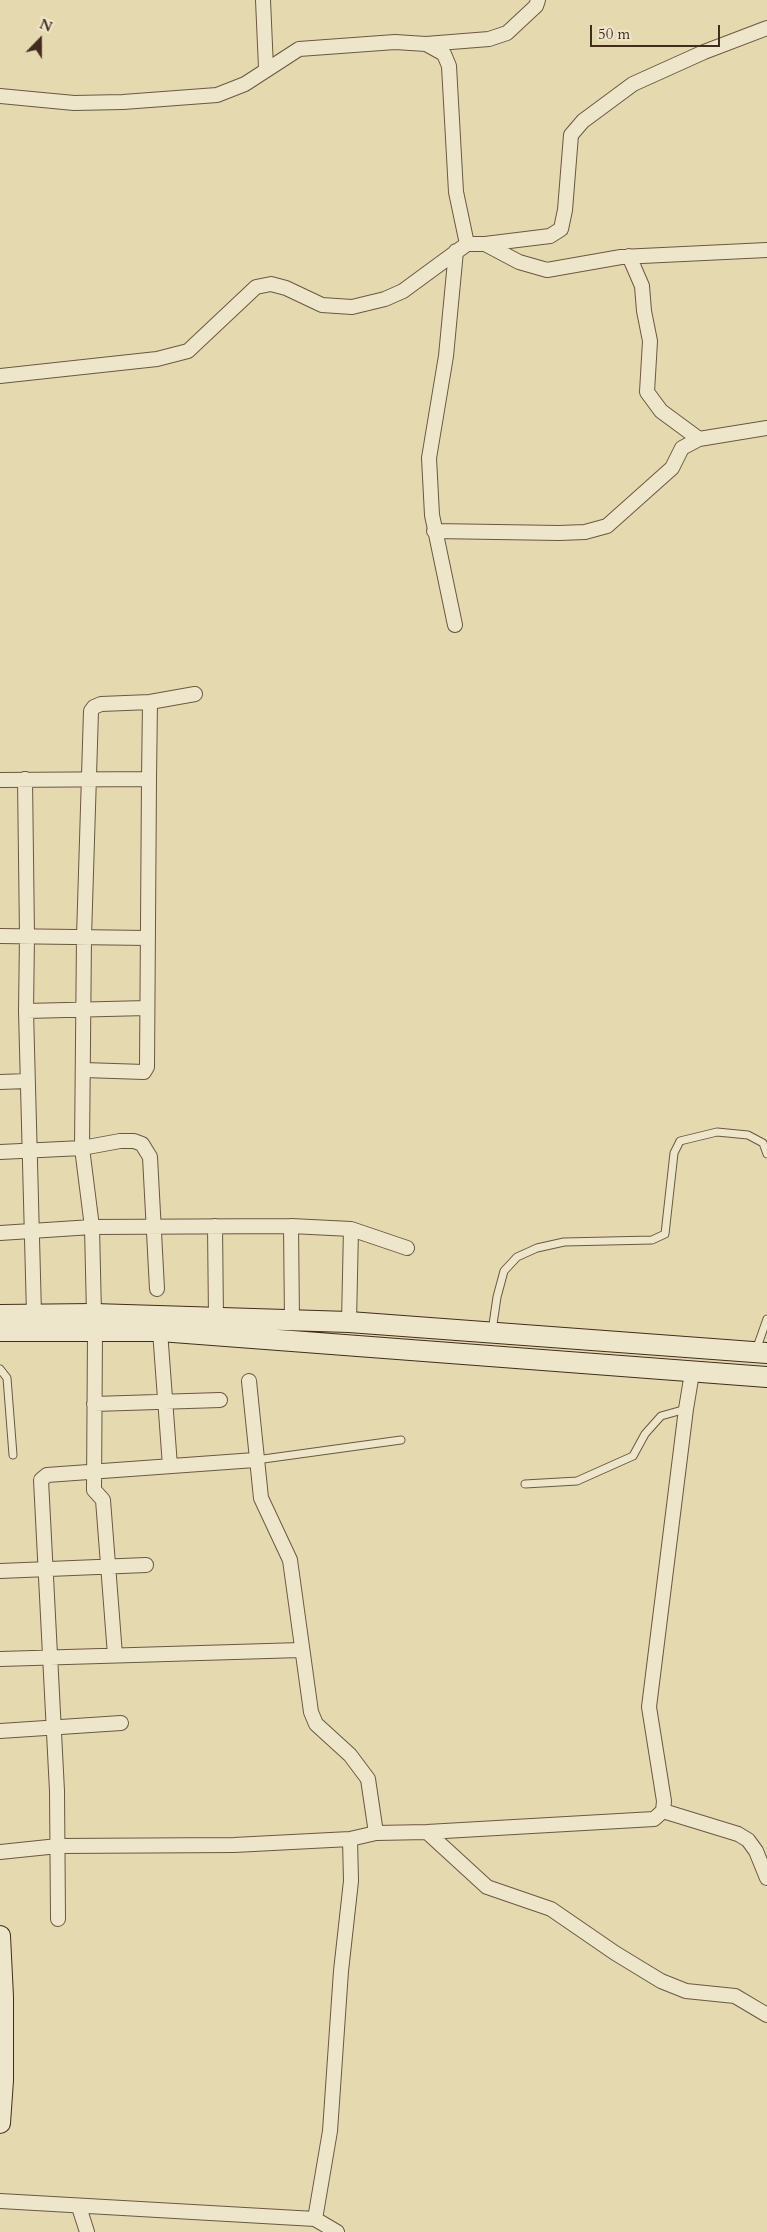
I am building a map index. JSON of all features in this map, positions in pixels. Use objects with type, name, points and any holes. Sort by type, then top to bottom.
[{"type":"street","points":[[263,0],[266,68]]},
{"type":"street","points":[[0,96],[74,103],[194,98],[217,95],[245,84],[266,68],[299,49],[395,42],[426,44],[489,38],[507,33],[536,6],[538,0]]},
{"type":"street","points":[[0,376],[157,359],[188,351],[256,287],[271,284],[286,288],[322,305],[352,306],[385,299],[403,291],[462,248],[550,236],[561,229],[565,210],[571,135],[583,121],[632,84],[704,52],[767,28]]},
{"type":"street","points":[[426,44],[444,54],[449,66],[456,192],[462,248],[429,458],[434,531],[455,625]]},
{"type":"street","points":[[485,244],[519,262],[547,270],[629,256],[767,250]]},
{"type":"street","points":[[629,256],[642,286],[644,311],[650,341],[647,392],[660,411],[699,439]]},
{"type":"street","points":[[434,531],[559,533],[585,532],[607,526],[672,468],[682,448],[699,439],[767,428]]},
{"type":"street","points":[[115,1655],[103,1500],[94,1490],[95,1322],[92,1227],[82,1148],[84,937],[91,711],[94,707],[101,704],[150,702],[195,694]]},
{"type":"street","points":[[84,1070],[144,1072],[147,1067],[150,702]]},
{"type":"street","points":[[25,779],[28,1150],[34,1314]]},
{"type":"street","points":[[0,780],[149,779]]},
{"type":"street","points":[[0,936],[148,938]]},
{"type":"street","points":[[26,1011],[147,1008]]},
{"type":"street","points":[[0,1082],[27,1081]]},
{"type":"street","points":[[0,1152],[82,1148],[120,1141],[134,1141],[142,1144],[150,1158],[157,1289]]},
{"type":"street","points":[[215,1226],[216,1318]]},
{"type":"street","points":[[0,1233],[92,1227],[291,1226],[351,1229],[406,1248]]},
{"type":"street","points":[[291,1226],[292,1320]]},
{"type":"street","points":[[349,1322],[351,1229]]},
{"type":"street","points":[[0,1315],[34,1314],[160,1331],[692,1373],[767,1377]]},
{"type":"street","points":[[0,1331],[95,1322],[216,1318],[292,1320],[349,1322],[761,1352]]},
{"type":"street","points":[[160,1331],[170,1466]]},
{"type":"street","points":[[0,1852],[58,1846],[234,1845],[350,1839],[376,1833],[427,1832],[654,1819],[663,1811],[664,1801],[649,1707],[692,1373]]},
{"type":"street","points":[[249,1381],[255,1460],[265,1510],[279,1533],[290,1560],[310,1712],[316,1724],[350,1755],[368,1779],[376,1833]]},
{"type":"street","points":[[94,1404],[165,1404],[220,1400]]},
{"type":"street","points":[[58,1919],[58,1846],[51,1659],[41,1480],[47,1475],[255,1460]]},
{"type":"street","points":[[0,1571],[146,1565]]},
{"type":"street","points":[[0,1659],[51,1659],[115,1655],[301,1650]]},
{"type":"street","points":[[0,1731],[121,1724]]},
{"type":"street","points":[[663,1811],[738,1834],[748,1840],[756,1851],[767,1878]]},
{"type":"street","points":[[427,1832],[487,1887],[551,1909],[615,1954],[661,1980],[686,1991],[735,1996],[767,2015]]},
{"type":"street","points":[[315,2219],[330,2130],[341,1971],[351,1881],[350,1839]]},
{"type":"street","points":[[0,1936],[3,2025],[0,2123]]},
{"type":"street","points":[[0,2201],[315,2219],[337,2232]]},
{"type":"street","points":[[79,2207],[87,2232]]},
{"type":"lane","points":[[492,1332],[497,1297],[504,1271],[517,1256],[537,1248],[564,1242],[652,1240],[664,1234],[674,1153],[680,1142],[717,1132],[748,1135],[763,1143],[767,1154]]},
{"type":"lane","points":[[761,1352],[767,1319]]},
{"type":"lane","points":[[0,1369],[7,1378],[13,1455]]},
{"type":"lane","points":[[525,1484],[577,1481],[633,1456],[645,1434],[661,1416],[686,1409]]},
{"type":"lane","points":[[255,1460],[401,1440]]}]
